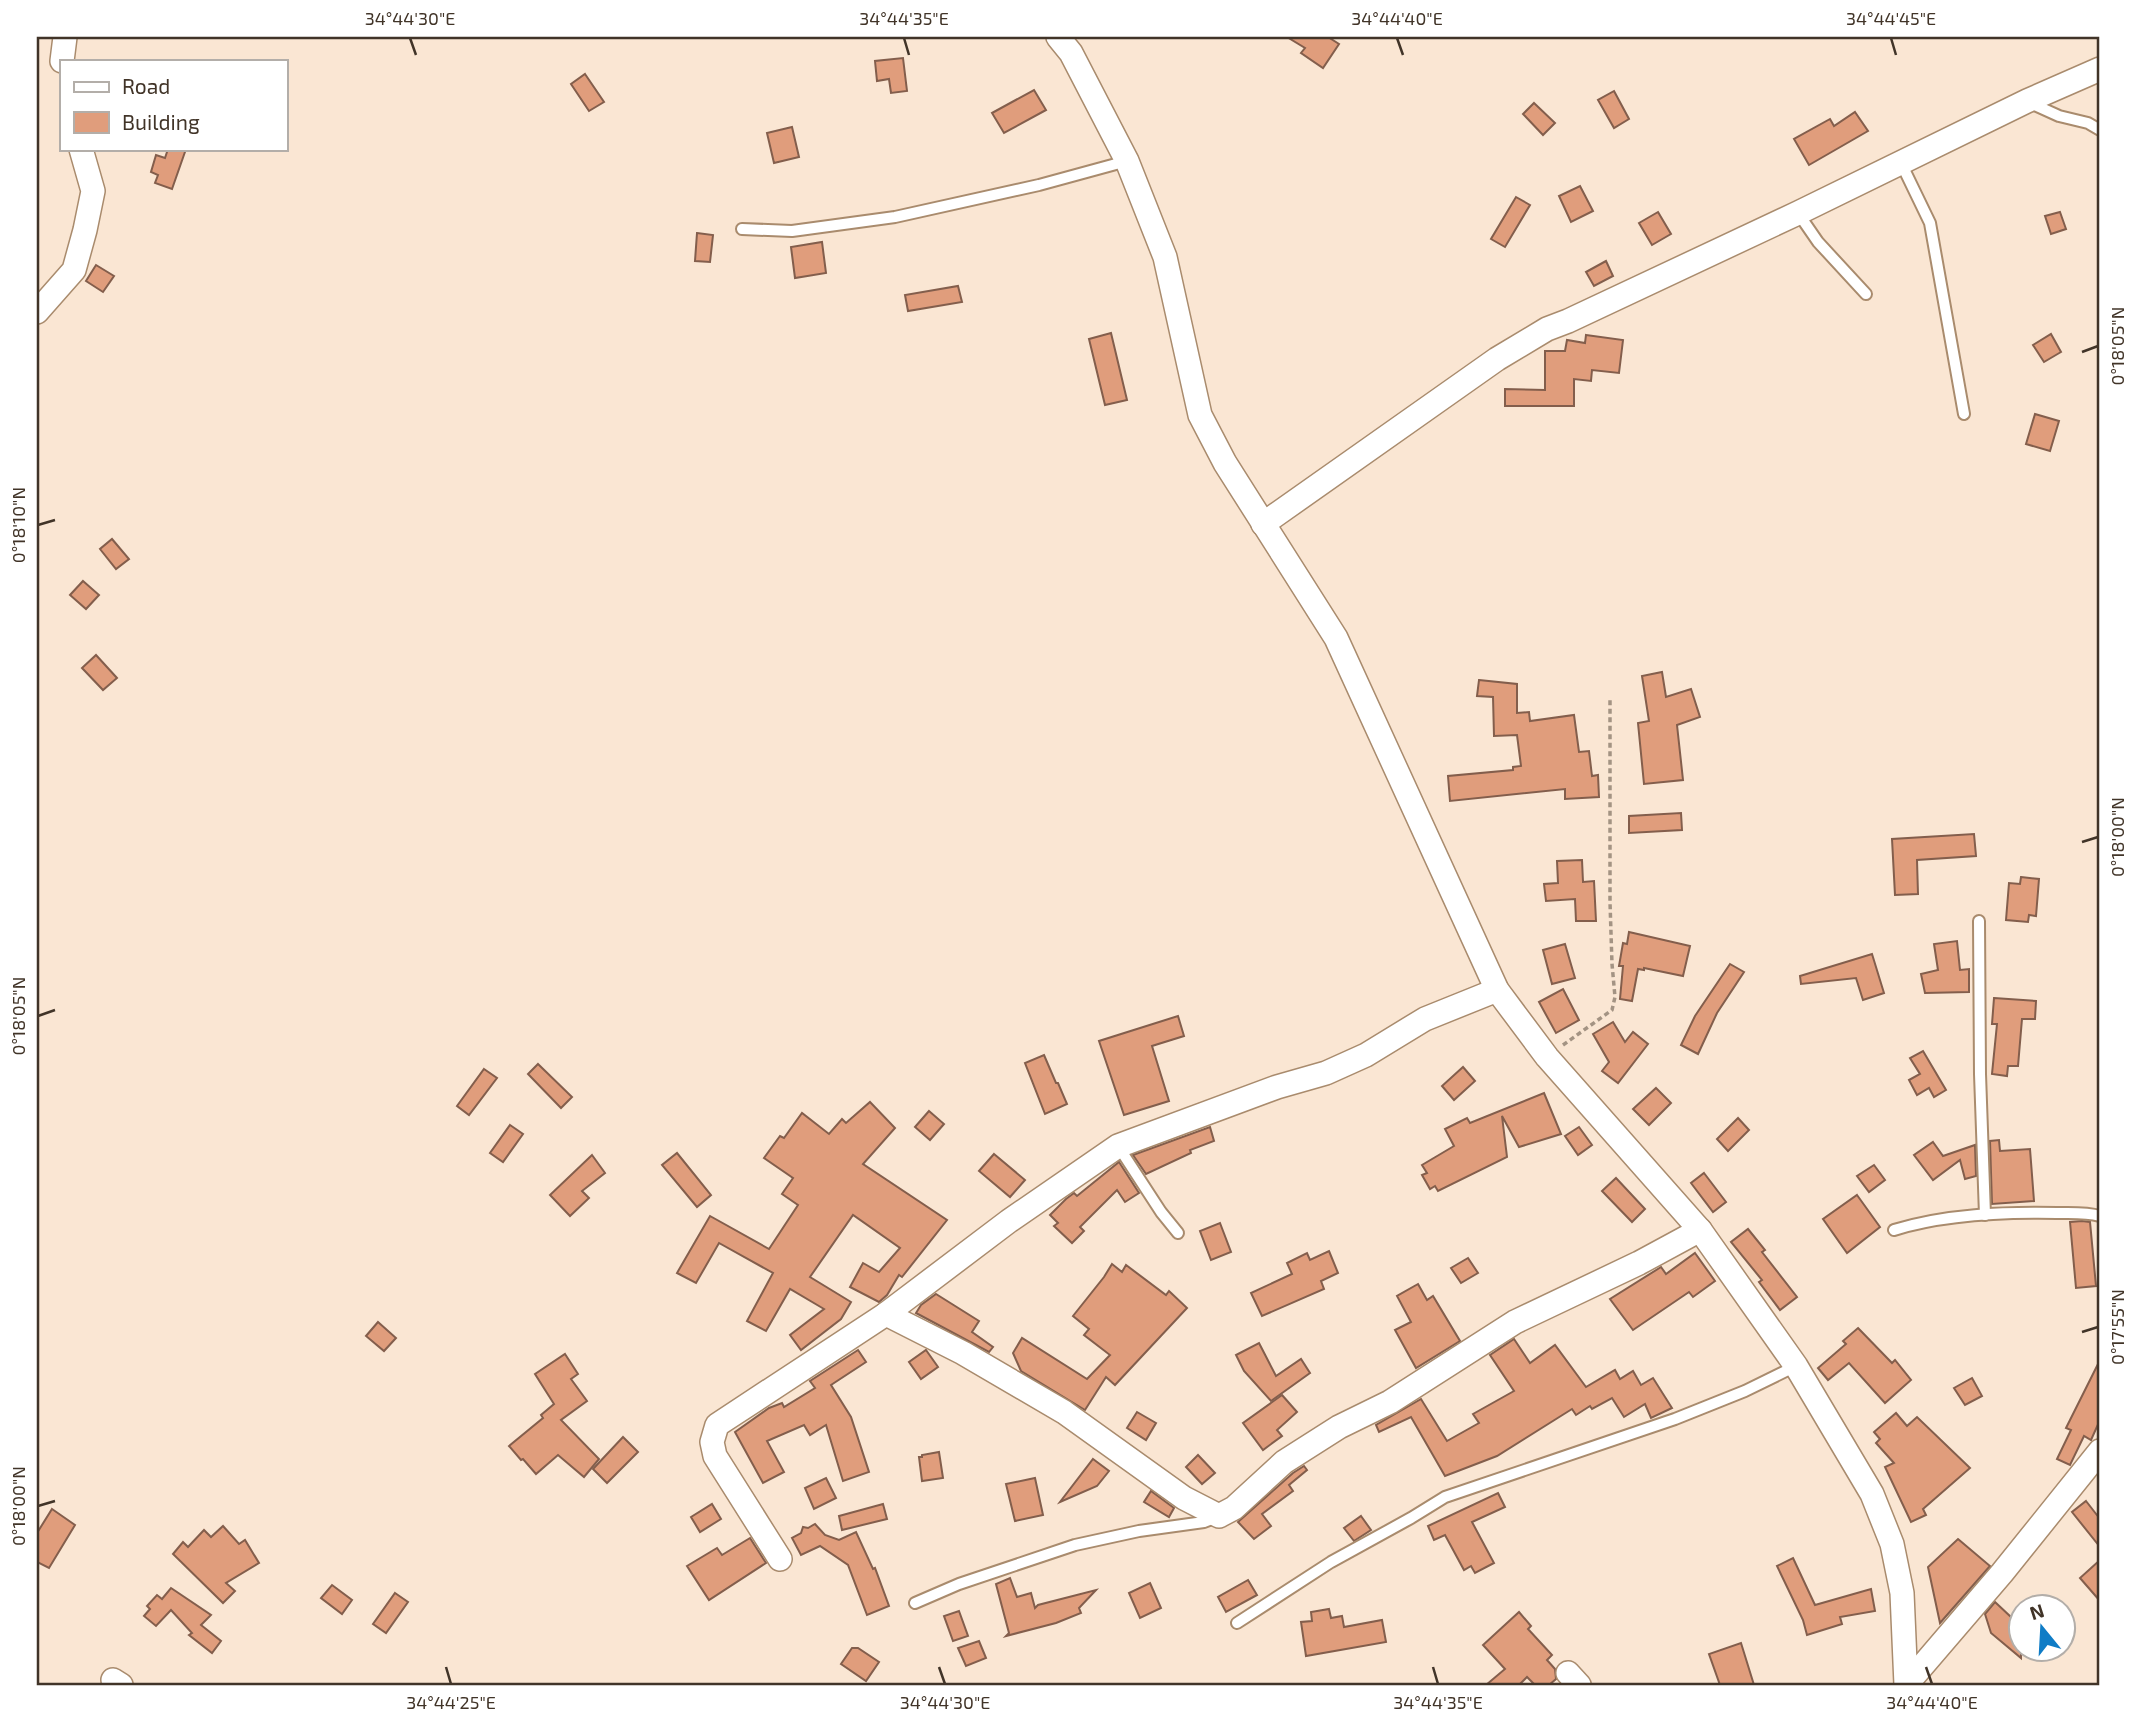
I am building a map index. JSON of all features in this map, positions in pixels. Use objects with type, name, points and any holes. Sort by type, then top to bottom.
[{"type":"street","points":[[62,60],[65,37]]},
{"type":"street","points":[[1058,37],[1071,53],[1127,161],[1165,257],[1199,415],[1225,464],[1336,638],[1497,990],[1547,1057],[1700,1230],[1796,1366],[1872,1494],[1892,1544],[1902,1593],[1906,1685]]},
{"type":"street","points":[[1263,524],[1497,359],[1547,329],[2100,69]]},
{"type":"street","points":[[37,312],[74,270],[93,191],[82,150]]},
{"type":"street","points":[[780,1559],[715,1456],[712,1442],[717,1425],[886,1314],[1009,1221],[1118,1146],[1277,1087],[1326,1073],[1366,1055],[1425,1019],[1497,990]]},
{"type":"street","points":[[886,1314],[963,1353],[1064,1412],[1184,1498],[1219,1516],[1234,1508],[1284,1462],[1339,1427],[1390,1402],[1515,1322],[1639,1263],[1700,1230]]},
{"type":"street","points":[[1906,1685],[2092,1471],[2100,1451]]},
{"type":"lane","points":[[2027,102],[2059,116],[2088,123],[2100,130]]},
{"type":"lane","points":[[741,229],[792,231],[895,217],[1039,185],[1127,161]]},
{"type":"lane","points":[[1901,163],[1930,223],[1964,414]]},
{"type":"lane","points":[[1798,213],[1818,242],[1866,294]]},
{"type":"lane","points":[[1979,921],[1980,1074],[1985,1215]]},
{"type":"lane","points":[[1118,1146],[1178,1234]]},
{"type":"lane","points":[[1894,1230],[1985,1215],[2041,1213],[2100,1216]]},
{"type":"lane","points":[[1237,1623],[1331,1562],[1445,1497],[1675,1419],[1745,1391],[1796,1366]]},
{"type":"lane","points":[[915,1603],[959,1584],[1075,1545],[1139,1531],[1204,1522],[1219,1516]]},
{"type":"path","points":[[1547,1057],[1612,1010],[1615,997],[1611,914],[1610,698]]},
{"type":"building","points":[[1287,37],[1328,37],[1339,44],[1323,68],[1301,53],[1305,48]]},
{"type":"building","points":[[903,58],[907,91],[891,93],[889,79],[877,81],[875,61]]},
{"type":"building","points":[[585,74],[604,102],[589,111],[571,84]]},
{"type":"building","points":[[1034,90],[1046,110],[1004,133],[992,113]]},
{"type":"building","points":[[1614,91],[1629,119],[1614,128],[1598,100]]},
{"type":"building","points":[[1534,103],[1555,123],[1543,135],[1523,114]]},
{"type":"building","points":[[1855,112],[1868,131],[1809,165],[1794,139],[1830,119],[1834,126]]},
{"type":"building","points":[[792,127],[799,157],[774,163],[767,133]]},
{"type":"building","points":[[168,150],[186,150],[172,189],[155,183],[158,175],[151,172],[156,155],[165,158]]},
{"type":"building","points":[[1580,186],[1593,211],[1571,222],[1559,196]]},
{"type":"building","points":[[1516,197],[1530,205],[1505,247],[1491,239]]},
{"type":"building","points":[[1658,212],[1671,234],[1652,245],[1639,223]]},
{"type":"building","points":[[2060,212],[2066,229],[2051,234],[2045,216]]},
{"type":"building","points":[[697,233],[713,235],[710,262],[695,261]]},
{"type":"building","points":[[822,242],[826,273],[795,278],[791,247]]},
{"type":"building","points":[[1606,261],[1613,276],[1594,286],[1586,272]]},
{"type":"building","points":[[96,265],[114,276],[103,292],[86,281]]},
{"type":"building","points":[[958,286],[962,302],[908,311],[905,295]]},
{"type":"building","points":[[1111,333],[1127,400],[1105,405],[1089,339]]},
{"type":"building","points":[[2051,334],[2061,352],[2044,362],[2033,345]]},
{"type":"building","points":[[1586,335],[1623,340],[1619,373],[1592,370],[1591,381],[1574,379],[1574,406],[1505,406],[1505,389],[1545,390],[1545,351],[1565,351],[1567,340],[1585,343]]},
{"type":"building","points":[[2035,414],[2059,421],[2050,451],[2026,444]]},
{"type":"building","points":[[112,539],[129,559],[116,569],[100,549]]},
{"type":"building","points":[[83,581],[99,595],[86,609],[70,595]]},
{"type":"building","points":[[96,655],[117,678],[103,690],[82,668]]},
{"type":"building","points":[[1662,672],[1666,697],[1691,689],[1700,717],[1677,725],[1683,780],[1644,784],[1638,723],[1649,721],[1642,676]]},
{"type":"building","points":[[1479,680],[1517,684],[1517,713],[1529,712],[1530,721],[1574,715],[1579,752],[1589,751],[1592,776],[1598,775],[1599,797],[1565,799],[1565,789],[1450,801],[1448,776],[1513,770],[1513,767],[1521,766],[1517,735],[1494,736],[1493,697],[1477,696]]},
{"type":"building","points":[[1681,813],[1682,830],[1629,833],[1629,816]]},
{"type":"building","points":[[1974,834],[1976,856],[1917,860],[1918,894],[1895,895],[1892,839]]},
{"type":"building","points":[[1582,860],[1583,882],[1594,881],[1596,921],[1576,921],[1575,899],[1546,901],[1544,884],[1558,883],[1557,861]]},
{"type":"building","points":[[2021,877],[2039,879],[2036,916],[2029,915],[2028,922],[2006,920],[2009,883],[2020,884]]},
{"type":"building","points":[[1629,932],[1690,946],[1683,976],[1638,969],[1632,1001],[1620,999],[1623,966],[1619,966],[1623,943],[1627,944]]},
{"type":"building","points":[[1957,941],[1960,970],[1969,969],[1969,992],[1925,993],[1921,974],[1938,970],[1934,944]]},
{"type":"building","points":[[1565,944],[1575,978],[1552,984],[1543,950]]},
{"type":"building","points":[[1872,954],[1884,993],[1863,1000],[1856,978],[1801,984],[1800,976]]},
{"type":"building","points":[[1730,964],[1744,972],[1717,1013],[1698,1054],[1681,1045],[1695,1016]]},
{"type":"building","points":[[1563,989],[1579,1020],[1556,1033],[1539,1002]]},
{"type":"building","points":[[1994,998],[2036,1001],[2035,1019],[2022,1019],[2018,1066],[2008,1066],[2007,1076],[1992,1074],[1997,1024],[1992,1024]]},
{"type":"building","points":[[1178,1016],[1184,1036],[1152,1046],[1169,1101],[1124,1115],[1099,1041]]},
{"type":"building","points":[[1613,1022],[1625,1042],[1633,1032],[1648,1044],[1618,1083],[1602,1071],[1609,1062],[1593,1034]]},
{"type":"building","points":[[1923,1051],[1946,1090],[1934,1097],[1929,1088],[1917,1095],[1909,1080],[1920,1074],[1910,1058]]},
{"type":"building","points":[[1044,1055],[1067,1104],[1045,1114],[1025,1063]]},
{"type":"building","points":[[538,1064],[572,1097],[561,1108],[528,1074]]},
{"type":"building","points":[[1463,1067],[1475,1081],[1454,1100],[1442,1086]]},
{"type":"building","points":[[484,1069],[497,1078],[469,1115],[457,1106]]},
{"type":"building","points":[[1656,1088],[1671,1103],[1649,1125],[1633,1109]]},
{"type":"building","points":[[1544,1093],[1561,1134],[1519,1147],[1502,1116],[1507,1157],[1438,1191],[1435,1186],[1430,1189],[1422,1175],[1427,1173],[1422,1165],[1454,1146],[1445,1129],[1467,1118],[1470,1123]]},
{"type":"building","points":[[870,1102],[895,1128],[863,1164],[947,1220],[902,1277],[899,1275],[887,1295],[879,1302],[850,1287],[863,1263],[879,1272],[900,1248],[853,1215],[810,1277],[851,1302],[841,1319],[801,1350],[790,1335],[824,1309],[790,1289],[766,1331],[747,1321],[773,1273],[719,1243],[696,1283],[677,1273],[710,1216],[769,1249],[798,1205],[782,1194],[793,1178],[764,1158],[780,1136],[784,1138],[802,1113],[829,1134],[842,1119],[846,1123]]},
{"type":"building","points":[[929,1111],[944,1124],[930,1140],[915,1127]]},
{"type":"building","points":[[1738,1118],[1749,1130],[1728,1151],[1717,1139]]},
{"type":"building","points":[[510,1125],[523,1134],[503,1162],[490,1153]]},
{"type":"building","points":[[1210,1127],[1214,1141],[1190,1150],[1191,1153],[1146,1174],[1133,1155]]},
{"type":"building","points":[[1579,1127],[1592,1145],[1578,1155],[1565,1136]]},
{"type":"building","points":[[1999,1140],[2000,1151],[2030,1149],[2034,1201],[1992,1204],[1990,1141]]},
{"type":"building","points":[[1933,1142],[1943,1156],[1975,1145],[1976,1176],[1965,1179],[1960,1160],[1933,1180],[1914,1155]]},
{"type":"building","points":[[677,1153],[711,1195],[697,1207],[662,1165]]},
{"type":"building","points":[[994,1154],[1025,1180],[1010,1197],[979,1171]]},
{"type":"building","points":[[592,1155],[605,1173],[582,1191],[589,1198],[570,1216],[550,1195]]},
{"type":"building","points":[[1119,1162],[1139,1193],[1125,1202],[1117,1190],[1080,1227],[1084,1231],[1072,1243],[1054,1226],[1058,1223],[1050,1215],[1066,1199],[1074,1193],[1077,1196]]},
{"type":"building","points":[[1874,1165],[1885,1180],[1869,1192],[1857,1176]]},
{"type":"building","points":[[1704,1173],[1726,1202],[1713,1212],[1691,1183]]},
{"type":"building","points":[[1616,1178],[1645,1209],[1632,1222],[1602,1191]]},
{"type":"building","points":[[1857,1195],[1880,1227],[1847,1253],[1823,1219]]},
{"type":"building","points":[[2070,1222],[2090,1222],[2096,1286],[2076,1288]]},
{"type":"building","points":[[1220,1223],[1231,1252],[1211,1260],[1200,1231]]},
{"type":"building","points":[[1748,1229],[1797,1297],[1780,1310],[1759,1282],[1762,1280],[1731,1242]]},
{"type":"building","points":[[1329,1251],[1338,1273],[1321,1281],[1324,1289],[1262,1316],[1251,1293],[1292,1274],[1287,1263],[1307,1253],[1310,1260]]},
{"type":"building","points":[[1695,1253],[1715,1281],[1693,1297],[1689,1292],[1633,1330],[1610,1299],[1661,1267],[1666,1274]]},
{"type":"building","points":[[1468,1258],[1478,1273],[1461,1283],[1451,1268]]},
{"type":"building","points":[[1112,1264],[1122,1272],[1126,1265],[1166,1295],[1169,1291],[1187,1308],[1115,1385],[1106,1377],[1085,1410],[1021,1371],[1013,1353],[1022,1338],[1087,1379],[1110,1355],[1084,1335],[1089,1329],[1073,1316]]},
{"type":"building","points":[[1418,1284],[1427,1300],[1433,1296],[1460,1341],[1416,1368],[1395,1330],[1411,1322],[1397,1296]]},
{"type":"building","points":[[936,1294],[979,1321],[972,1332],[993,1347],[989,1352],[916,1313],[921,1305]]},
{"type":"building","points":[[378,1322],[396,1338],[384,1351],[366,1336]]},
{"type":"building","points":[[1858,1328],[1892,1363],[1895,1360],[1911,1380],[1885,1403],[1849,1363],[1828,1380],[1818,1368],[1846,1344],[1843,1341]]},
{"type":"building","points":[[1514,1339],[1530,1363],[1555,1345],[1586,1387],[1615,1370],[1620,1379],[1633,1371],[1641,1385],[1653,1378],[1672,1408],[1651,1418],[1645,1404],[1624,1417],[1612,1398],[1592,1409],[1590,1406],[1576,1415],[1572,1409],[1497,1456],[1445,1476],[1411,1417],[1379,1432],[1376,1425],[1421,1399],[1447,1441],[1479,1423],[1473,1414],[1514,1391],[1490,1355]]},
{"type":"building","points":[[1259,1343],[1276,1376],[1301,1359],[1310,1373],[1271,1401],[1244,1371],[1236,1355]]},
{"type":"building","points":[[858,1350],[866,1362],[831,1385],[851,1417],[869,1472],[843,1481],[826,1425],[810,1435],[804,1425],[767,1441],[784,1472],[763,1483],[735,1432],[769,1408],[782,1403],[784,1407],[815,1388],[810,1381]]},
{"type":"building","points":[[926,1350],[938,1367],[921,1379],[909,1362]]},
{"type":"building","points":[[565,1354],[578,1374],[571,1379],[587,1401],[561,1420],[599,1459],[584,1477],[558,1455],[536,1474],[509,1446],[543,1418],[541,1415],[554,1404],[535,1374]]},
{"type":"building","points":[[2100,1360],[2100,1420],[2091,1440],[2084,1436],[2070,1465],[2057,1459],[2071,1430],[2066,1428]]},
{"type":"building","points":[[1972,1378],[1982,1396],[1965,1405],[1954,1388]]},
{"type":"building","points":[[1282,1395],[1297,1412],[1277,1430],[1282,1436],[1263,1450],[1243,1423]]},
{"type":"building","points":[[1137,1412],[1156,1423],[1146,1440],[1127,1428]]},
{"type":"building","points":[[1896,1413],[1907,1426],[1917,1417],[1970,1468],[1923,1509],[1926,1515],[1911,1522],[1885,1467],[1894,1463],[1876,1443],[1880,1439],[1874,1432]]},
{"type":"building","points":[[623,1437],[638,1452],[607,1483],[593,1469]]},
{"type":"building","points":[[939,1452],[943,1478],[922,1481],[919,1457]]},
{"type":"building","points":[[1198,1455],[1215,1473],[1202,1484],[1186,1467]]},
{"type":"building","points":[[1093,1459],[1109,1471],[1097,1486],[1060,1502]]},
{"type":"building","points":[[1304,1466],[1307,1470],[1289,1485],[1293,1491],[1262,1514],[1271,1526],[1254,1539],[1238,1522]]},
{"type":"building","points":[[826,1478],[836,1498],[814,1509],[805,1488]]},
{"type":"building","points":[[1035,1478],[1043,1515],[1015,1521],[1006,1484]]},
{"type":"building","points":[[1151,1491],[1174,1508],[1169,1517],[1144,1502]]},
{"type":"building","points":[[1498,1493],[1505,1507],[1472,1522],[1494,1563],[1475,1573],[1471,1566],[1464,1570],[1445,1535],[1434,1540],[1428,1526]]},
{"type":"building","points":[[2086,1501],[2100,1519],[2100,1547],[2072,1512]]},
{"type":"building","points":[[712,1504],[721,1519],[700,1532],[691,1517]]},
{"type":"building","points":[[883,1504],[887,1519],[842,1530],[839,1516]]},
{"type":"building","points":[[52,1509],[75,1525],[49,1568],[37,1562],[37,1533]]},
{"type":"building","points":[[1361,1516],[1371,1530],[1354,1541],[1344,1528]]},
{"type":"building","points":[[815,1524],[825,1535],[839,1540],[856,1532],[873,1569],[875,1568],[889,1606],[867,1615],[848,1565],[820,1546],[801,1555],[792,1538],[801,1533],[803,1527],[808,1528]]},
{"type":"building","points":[[223,1526],[239,1544],[245,1540],[259,1563],[226,1583],[235,1591],[223,1603],[173,1554],[183,1542],[188,1547],[204,1530],[211,1537]]},
{"type":"building","points":[[750,1538],[766,1563],[709,1600],[687,1566],[717,1548],[722,1555]]},
{"type":"building","points":[[1958,1539],[1990,1566],[1940,1623],[1928,1567]]},
{"type":"building","points":[[1793,1558],[1815,1605],[1871,1589],[1875,1611],[1840,1617],[1842,1624],[1807,1635],[1803,1620],[1777,1566]]},
{"type":"building","points":[[2100,1560],[2100,1601],[2080,1578]]},
{"type":"building","points":[[1010,1578],[1017,1597],[1031,1593],[1035,1608],[1096,1590],[1079,1608],[1081,1613],[1056,1623],[1006,1636],[1009,1633],[996,1584]]},
{"type":"building","points":[[1248,1580],[1257,1595],[1226,1612],[1218,1597]]},
{"type":"building","points":[[1150,1583],[1161,1608],[1140,1618],[1129,1593]]},
{"type":"building","points":[[332,1585],[352,1600],[342,1614],[321,1598]]},
{"type":"building","points":[[171,1588],[211,1615],[201,1625],[221,1641],[212,1653],[189,1635],[192,1633],[171,1610],[156,1626],[144,1616],[150,1609],[147,1606],[157,1595],[162,1599]]},
{"type":"building","points":[[395,1593],[408,1602],[386,1633],[373,1624]]},
{"type":"building","points":[[1995,1602],[2008,1614],[2008,1647],[1991,1633],[1985,1614]]},
{"type":"building","points":[[1329,1609],[1331,1618],[1342,1616],[1344,1627],[1382,1620],[1386,1642],[1306,1656],[1301,1622],[1312,1621],[1311,1612]]},
{"type":"building","points":[[959,1611],[968,1636],[953,1641],[944,1616]]},
{"type":"building","points":[[1519,1612],[1531,1626],[1528,1629],[1552,1655],[1547,1660],[1555,1669],[1556,1679],[1549,1685],[1535,1685],[1527,1677],[1519,1685],[1486,1685],[1505,1669],[1483,1645]]},
{"type":"building","points":[[979,1641],[986,1658],[966,1666],[958,1648]]},
{"type":"building","points":[[1741,1643],[1754,1685],[1720,1685],[1709,1654]]},
{"type":"building","points":[[852,1648],[858,1648],[879,1662],[866,1681],[841,1664]]}]
